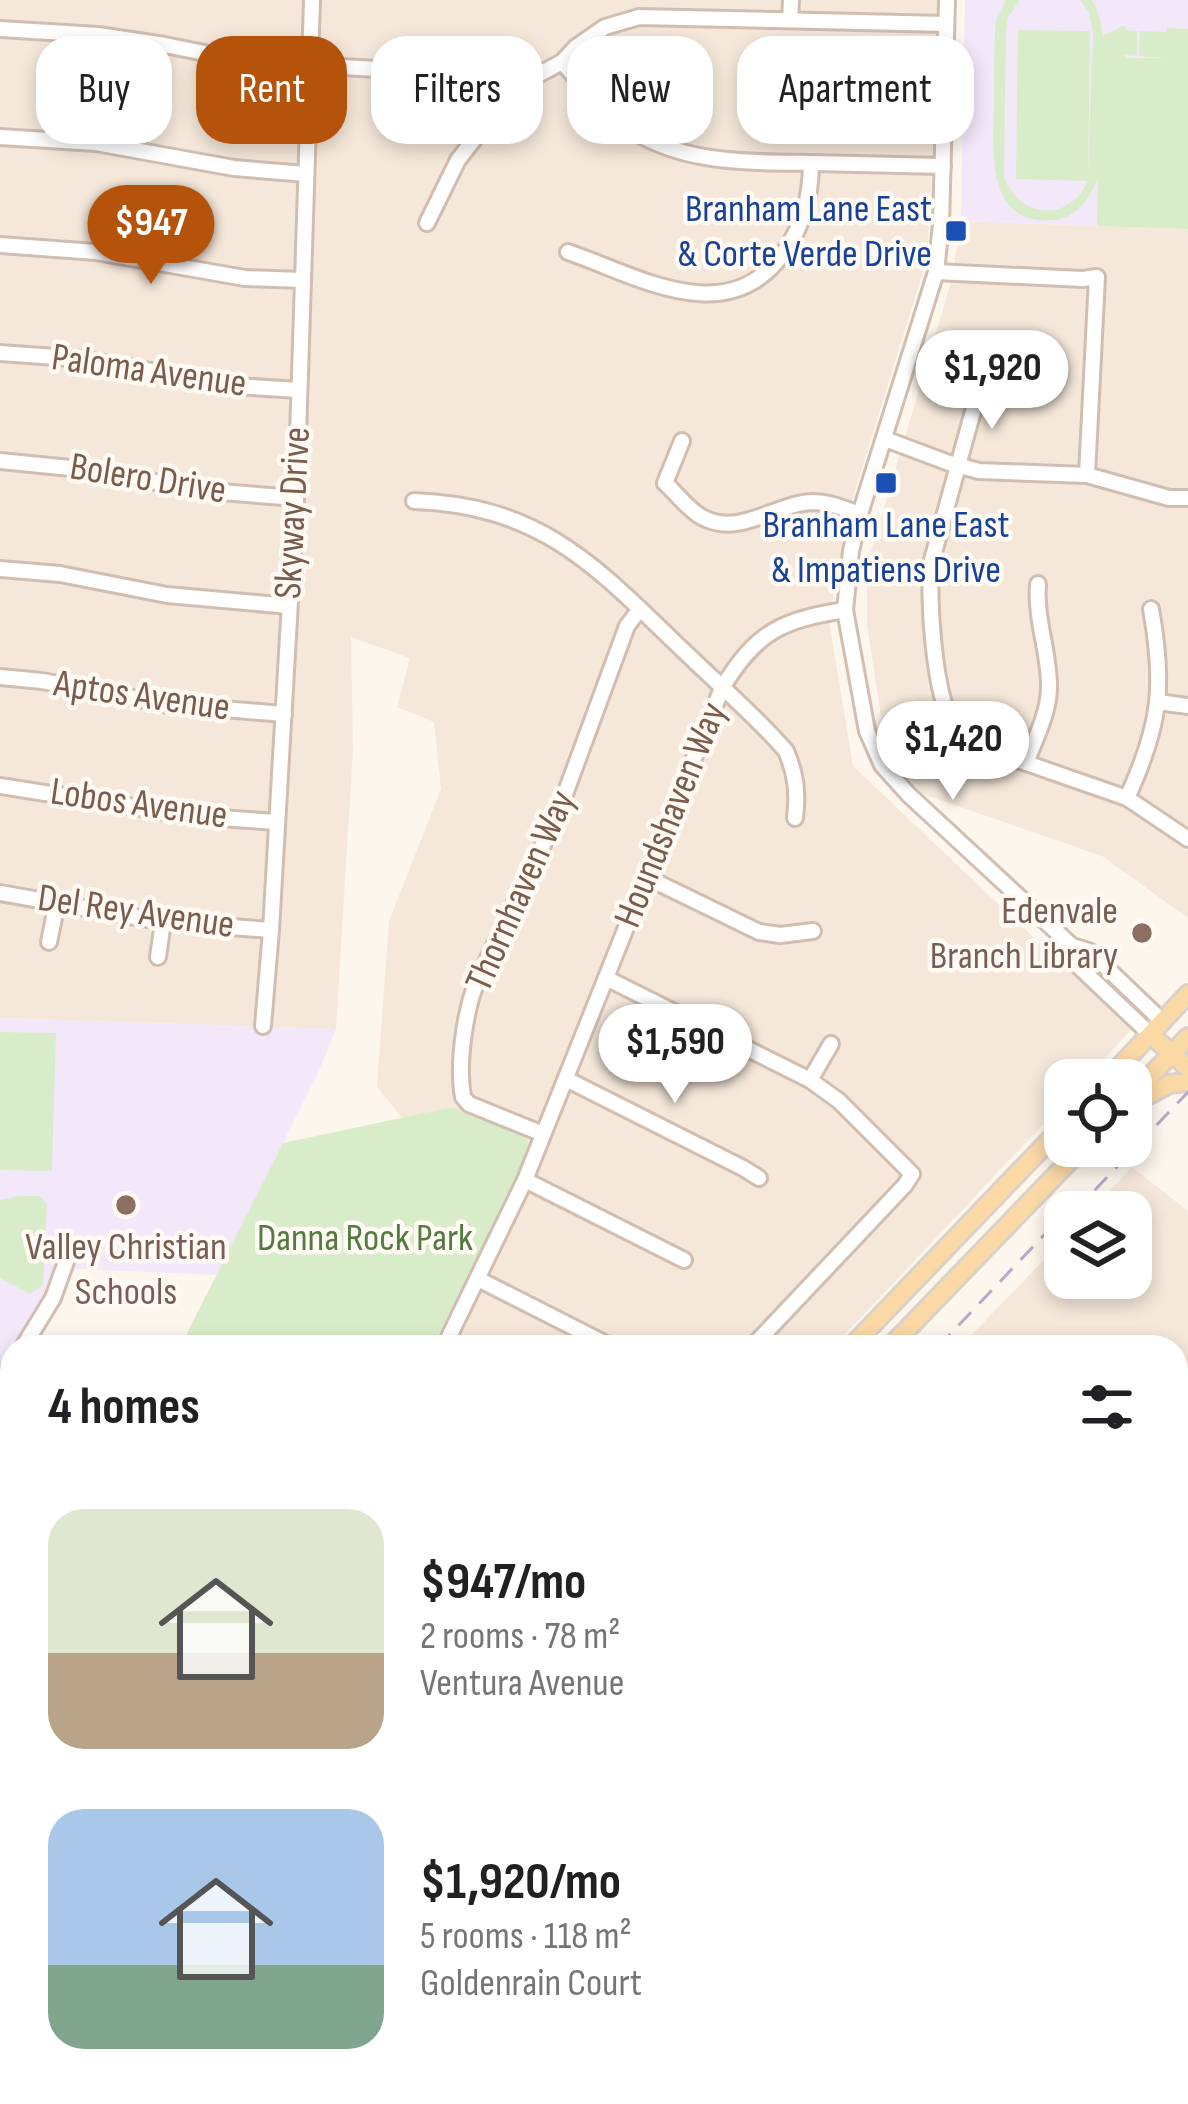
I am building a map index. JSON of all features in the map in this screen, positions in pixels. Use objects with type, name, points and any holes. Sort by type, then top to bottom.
[{"type":"main road","points":[[1127,1059],[1188,994]]},
{"type":"main road","points":[[1157,1028],[1183,1045],[1188,1068]]},
{"type":"main road","points":[[1152,1078],[1183,1045]]},
{"type":"main road","points":[[1152,1091],[1188,1082]]},
{"type":"main road","points":[[863,1335],[1044,1146]]},
{"type":"main road","points":[[902,1335],[1064,1167]]},
{"type":"street","name":"Skyway Drive","points":[[310,36],[312,0]]},
{"type":"street","points":[[790,20],[791,0]]},
{"type":"street","points":[[947,0],[944,166],[936,272],[851,551],[845,610],[867,731],[882,765],[909,795],[1072,946],[1089,951],[1157,1028]]},
{"type":"street","points":[[543,72],[640,8],[790,20],[946,24]]},
{"type":"street","points":[[0,29],[98,35],[196,51]]},
{"type":"street","points":[[562,62],[629,128],[657,143],[710,159],[944,166]]},
{"type":"street","points":[[0,137],[96,143],[234,168],[306,174]]},
{"type":"street","name":"Skyway Drive","points":[[263,1026],[296,498],[307,144]]},
{"type":"street","points":[[427,223],[451,170],[470,144]]},
{"type":"street","points":[[568,252],[677,290],[701,294],[739,290],[776,264],[790,244],[810,192],[811,163]]},
{"type":"street","points":[[0,245],[96,252],[245,278],[302,280]]},
{"type":"street","points":[[936,272],[1097,277],[1088,475]]},
{"type":"street","name":"Paloma Avenue","points":[[0,353],[83,359],[183,379],[298,390]]},
{"type":"street","points":[[980,386],[928,584],[928,611],[952,724],[983,748],[1127,798],[1188,839]]},
{"type":"street","points":[[885,439],[979,470],[1088,475],[1188,499]]},
{"type":"street","points":[[682,441],[665,482],[699,515],[715,522],[749,521],[812,502],[860,514]]},
{"type":"street","name":"Bolero Drive","points":[[0,461],[81,468],[195,490],[296,498]]},
{"type":"street","points":[[414,501],[475,508],[514,519],[591,564],[786,751],[795,772],[795,818]]},
{"type":"street","points":[[0,569],[60,574],[167,595],[290,606]]},
{"type":"street","points":[[1026,763],[1049,692],[1036,604],[1038,584]]},
{"type":"street","name":"Thornhaven Way","points":[[543,1134],[469,1104],[464,1097],[464,1040],[470,1003],[557,816],[627,626],[640,609]]},
{"type":"street","points":[[1127,798],[1148,752],[1158,703],[1159,654],[1151,609]]},
{"type":"street","name":"Houndshaven Way","points":[[450,1335],[526,1180],[722,688],[737,664],[777,627],[845,610]]},
{"type":"street","name":"Aptos Avenue","points":[[0,677],[164,704],[284,714]]},
{"type":"street","points":[[1158,703],[1188,706]]},
{"type":"street","name":"Lobos Avenue","points":[[0,786],[191,816],[277,822]]},
{"type":"street","points":[[646,877],[759,932],[813,931]]},
{"type":"street","name":"Del Rey Avenue","points":[[0,893],[163,922],[272,930]]},
{"type":"street","points":[[49,942],[57,904]]},
{"type":"street","points":[[158,957],[163,922]]},
{"type":"street","points":[[606,978],[810,1080],[839,1101],[913,1174],[763,1335]]},
{"type":"street","points":[[810,1080],[831,1044]]},
{"type":"street","points":[[566,1079],[759,1178]]},
{"type":"street","points":[[526,1180],[684,1260]]},
{"type":"street","points":[[30,1335],[53,1298],[67,1259]]},
{"type":"street","points":[[478,1279],[573,1335]]},
{"type":"shaded area","points":[[0,0],[937,0],[937,36],[737,36],[737,144],[933,144],[927,259],[849,510],[829,620],[853,766],[1131,1030],[1104,1059],[1044,1059],[1044,1123],[844,1335],[440,1335],[528,1148],[521,1134],[465,1116],[453,1107],[403,1119],[377,1087],[389,921],[441,789],[434,722],[397,707],[410,658],[351,637],[353,749],[336,1029],[0,1018]]},
{"type":"shaded area","points":[[965,0],[1188,0],[1188,229],[961,221],[962,144],[974,144],[974,36],[964,36]]},
{"type":"shaded area","points":[[961,221],[1188,229],[1188,918],[1102,856],[923,794],[887,755],[867,625],[867,565],[951,282]]},
{"type":"shaded area","name":"Valley Christian Schools","points":[[0,1018],[336,1029],[217,1275],[54,1268],[21,1335],[0,1335]]},
{"type":"shaded area","points":[[1132,1167],[1188,1211],[1188,1335],[972,1335],[1044,1260],[1044,1299],[1152,1299],[1152,1191],[1109,1191]]},
{"type":"green space","points":[[1006,0],[1020,0],[1008,17],[1006,32],[1004,176],[1020,201],[1044,210],[1069,204],[1088,181],[1016,179],[1018,30],[1090,31],[1088,175],[1093,35],[1089,13],[1080,0],[1092,0],[1103,36],[1125,25],[1126,30],[1137,31],[1137,56],[1125,58],[1164,58],[1139,56],[1140,31],[1188,29],[1188,229],[1097,226],[1098,178],[1082,206],[1053,220],[1031,219],[1004,198],[993,142],[995,30]]},
{"type":"green space","points":[[0,1032],[56,1033],[52,1171],[0,1170]]},
{"type":"green space","name":"Danna Rock Park","points":[[453,1107],[524,1137],[526,1154],[438,1335],[186,1335],[283,1143]]},
{"type":"green space","points":[[40,1196],[47,1204],[43,1285],[30,1294],[0,1278],[0,1200]]},
{"type":"railway","points":[[1094,1191],[1188,1092]]},
{"type":"railway","points":[[949,1335],[1044,1235]]},
{"type":"place","name":"Branham Lane East & Corte Verde Drive","points":[[956,231]]},
{"type":"place","name":"Branham Lane East & Impatiens Drive","points":[[886,483]]},
{"type":"place","name":"Edenvale Branch Library","points":[[1142,933]]},
{"type":"place","name":"Valley Christian Schools","points":[[126,1205]]}]
